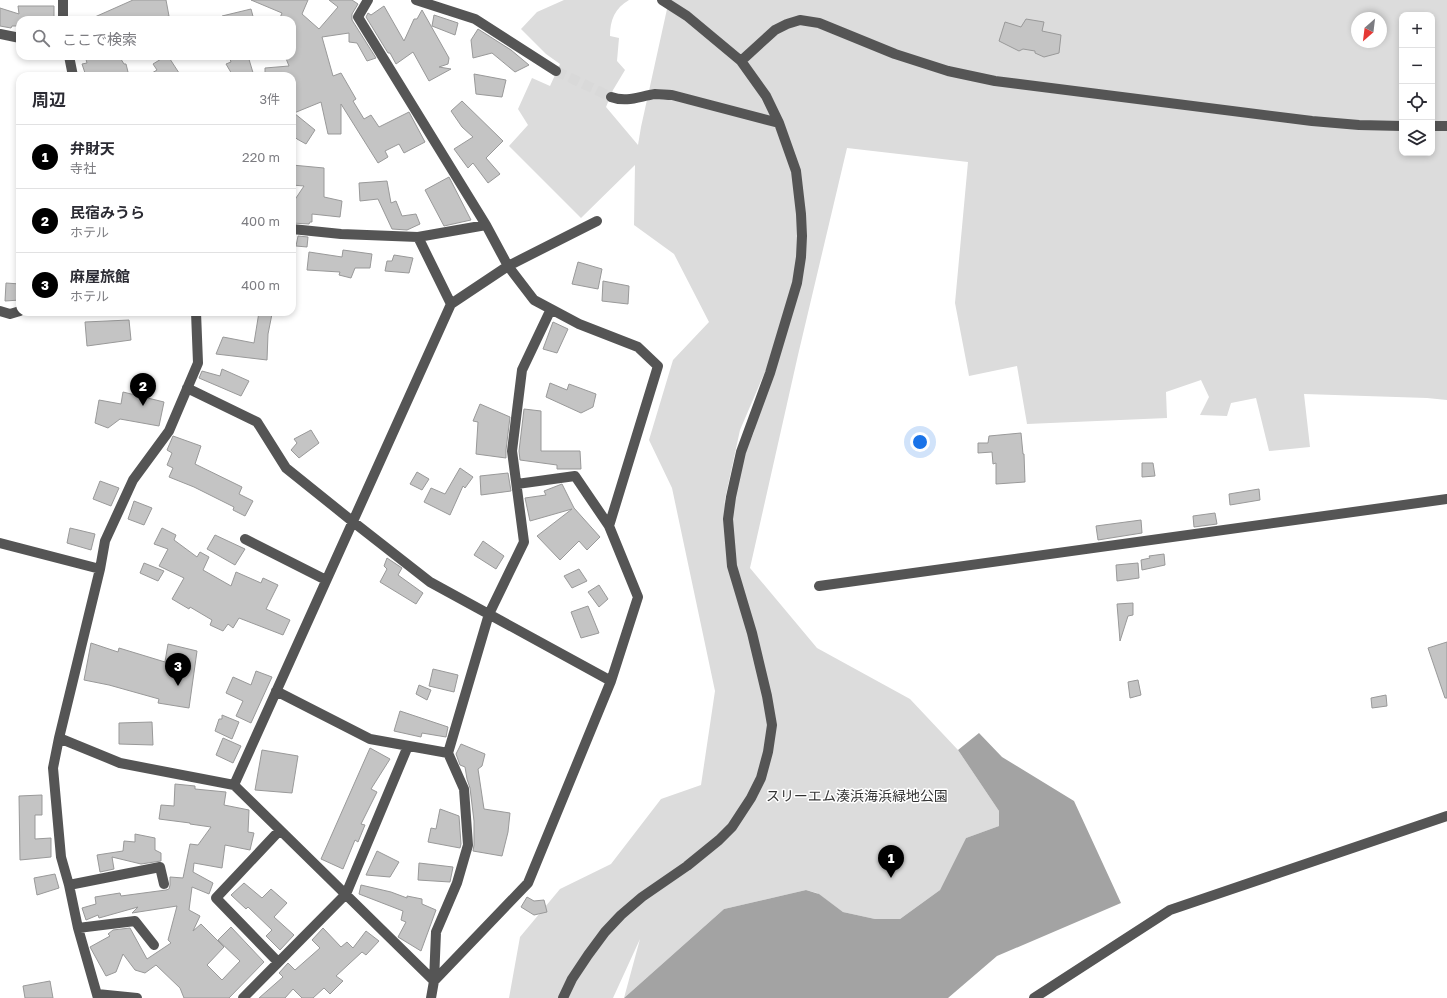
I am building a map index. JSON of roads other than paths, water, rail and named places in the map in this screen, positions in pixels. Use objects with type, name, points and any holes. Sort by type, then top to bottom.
[{"type":"street","points":[[63,0],[64,16]]},
{"type":"street","points":[[368,0],[358,17],[486,225],[508,266],[534,300],[579,324],[638,347],[658,366],[609,526]]},
{"type":"street","points":[[416,0],[475,19],[556,71]]},
{"type":"street","points":[[563,998],[572,979],[588,955],[605,932],[621,915],[642,897],[687,866],[719,840],[732,827],[755,791],[761,778],[768,752],[772,725],[767,696],[752,633],[732,566],[728,519],[731,497],[741,452],[770,373],[797,283],[801,257],[802,236],[796,171],[779,123],[766,96],[741,61],[687,16],[662,0]]},
{"type":"street","points":[[741,61],[775,30],[786,24],[800,20],[819,23],[895,54],[948,71],[995,81],[1312,121],[1359,126],[1399,126]]},
{"type":"street","points":[[0,34],[16,37]]},
{"type":"street","points":[[70,60],[72,72]]},
{"type":"street","points":[[611,97],[618,100],[630,100],[657,94],[672,95],[779,123]]},
{"type":"street","points":[[1435,126],[1447,126]]},
{"type":"street","points":[[234,785],[451,304],[508,266],[597,221]]},
{"type":"street","points":[[296,229],[341,234],[418,237],[486,225]]},
{"type":"street","points":[[418,237],[451,304]]},
{"type":"street","points":[[431,998],[434,981],[436,932],[457,883],[468,845],[464,789],[448,753],[489,614],[524,542],[512,451],[522,370],[551,309]]},
{"type":"street","points":[[0,311],[10,314],[16,312]]},
{"type":"street","points":[[137,998],[97,996],[78,928],[69,885],[61,857],[54,768],[59,738],[100,569],[105,541],[133,480],[169,432],[198,363],[196,316]]},
{"type":"street","points":[[187,388],[257,422],[286,468],[430,582],[612,681]]},
{"type":"street","points":[[434,981],[528,883],[612,681],[638,597],[609,526],[575,476],[517,484]]},
{"type":"street","points":[[819,586],[1447,499]]},
{"type":"street","points":[[245,539],[326,580]]},
{"type":"street","points":[[0,543],[100,569]]},
{"type":"street","points":[[276,691],[370,739],[448,753]]},
{"type":"street","points":[[59,738],[120,763],[234,785],[434,981]]},
{"type":"street","points":[[242,998],[346,894],[408,746]]},
{"type":"street","points":[[1034,998],[1170,910],[1447,816]]},
{"type":"street","points":[[278,962],[216,898],[280,830]]},
{"type":"street","points":[[69,885],[160,867],[164,884]]},
{"type":"street","points":[[78,928],[135,921],[154,945]]},
{"type":"tunnel","points":[[556,71],[611,97]]},
{"type":"place","name":"民宿みうら","points":[[143,406]]},
{"type":"place","name":"麻屋旅館","points":[[178,686]]},
{"type":"place","name":"弁財天","points":[[891,878]]},
{"type":"park label","name":"スリーエム湊浜海浜緑地公園","points":[[857,796]]}]
